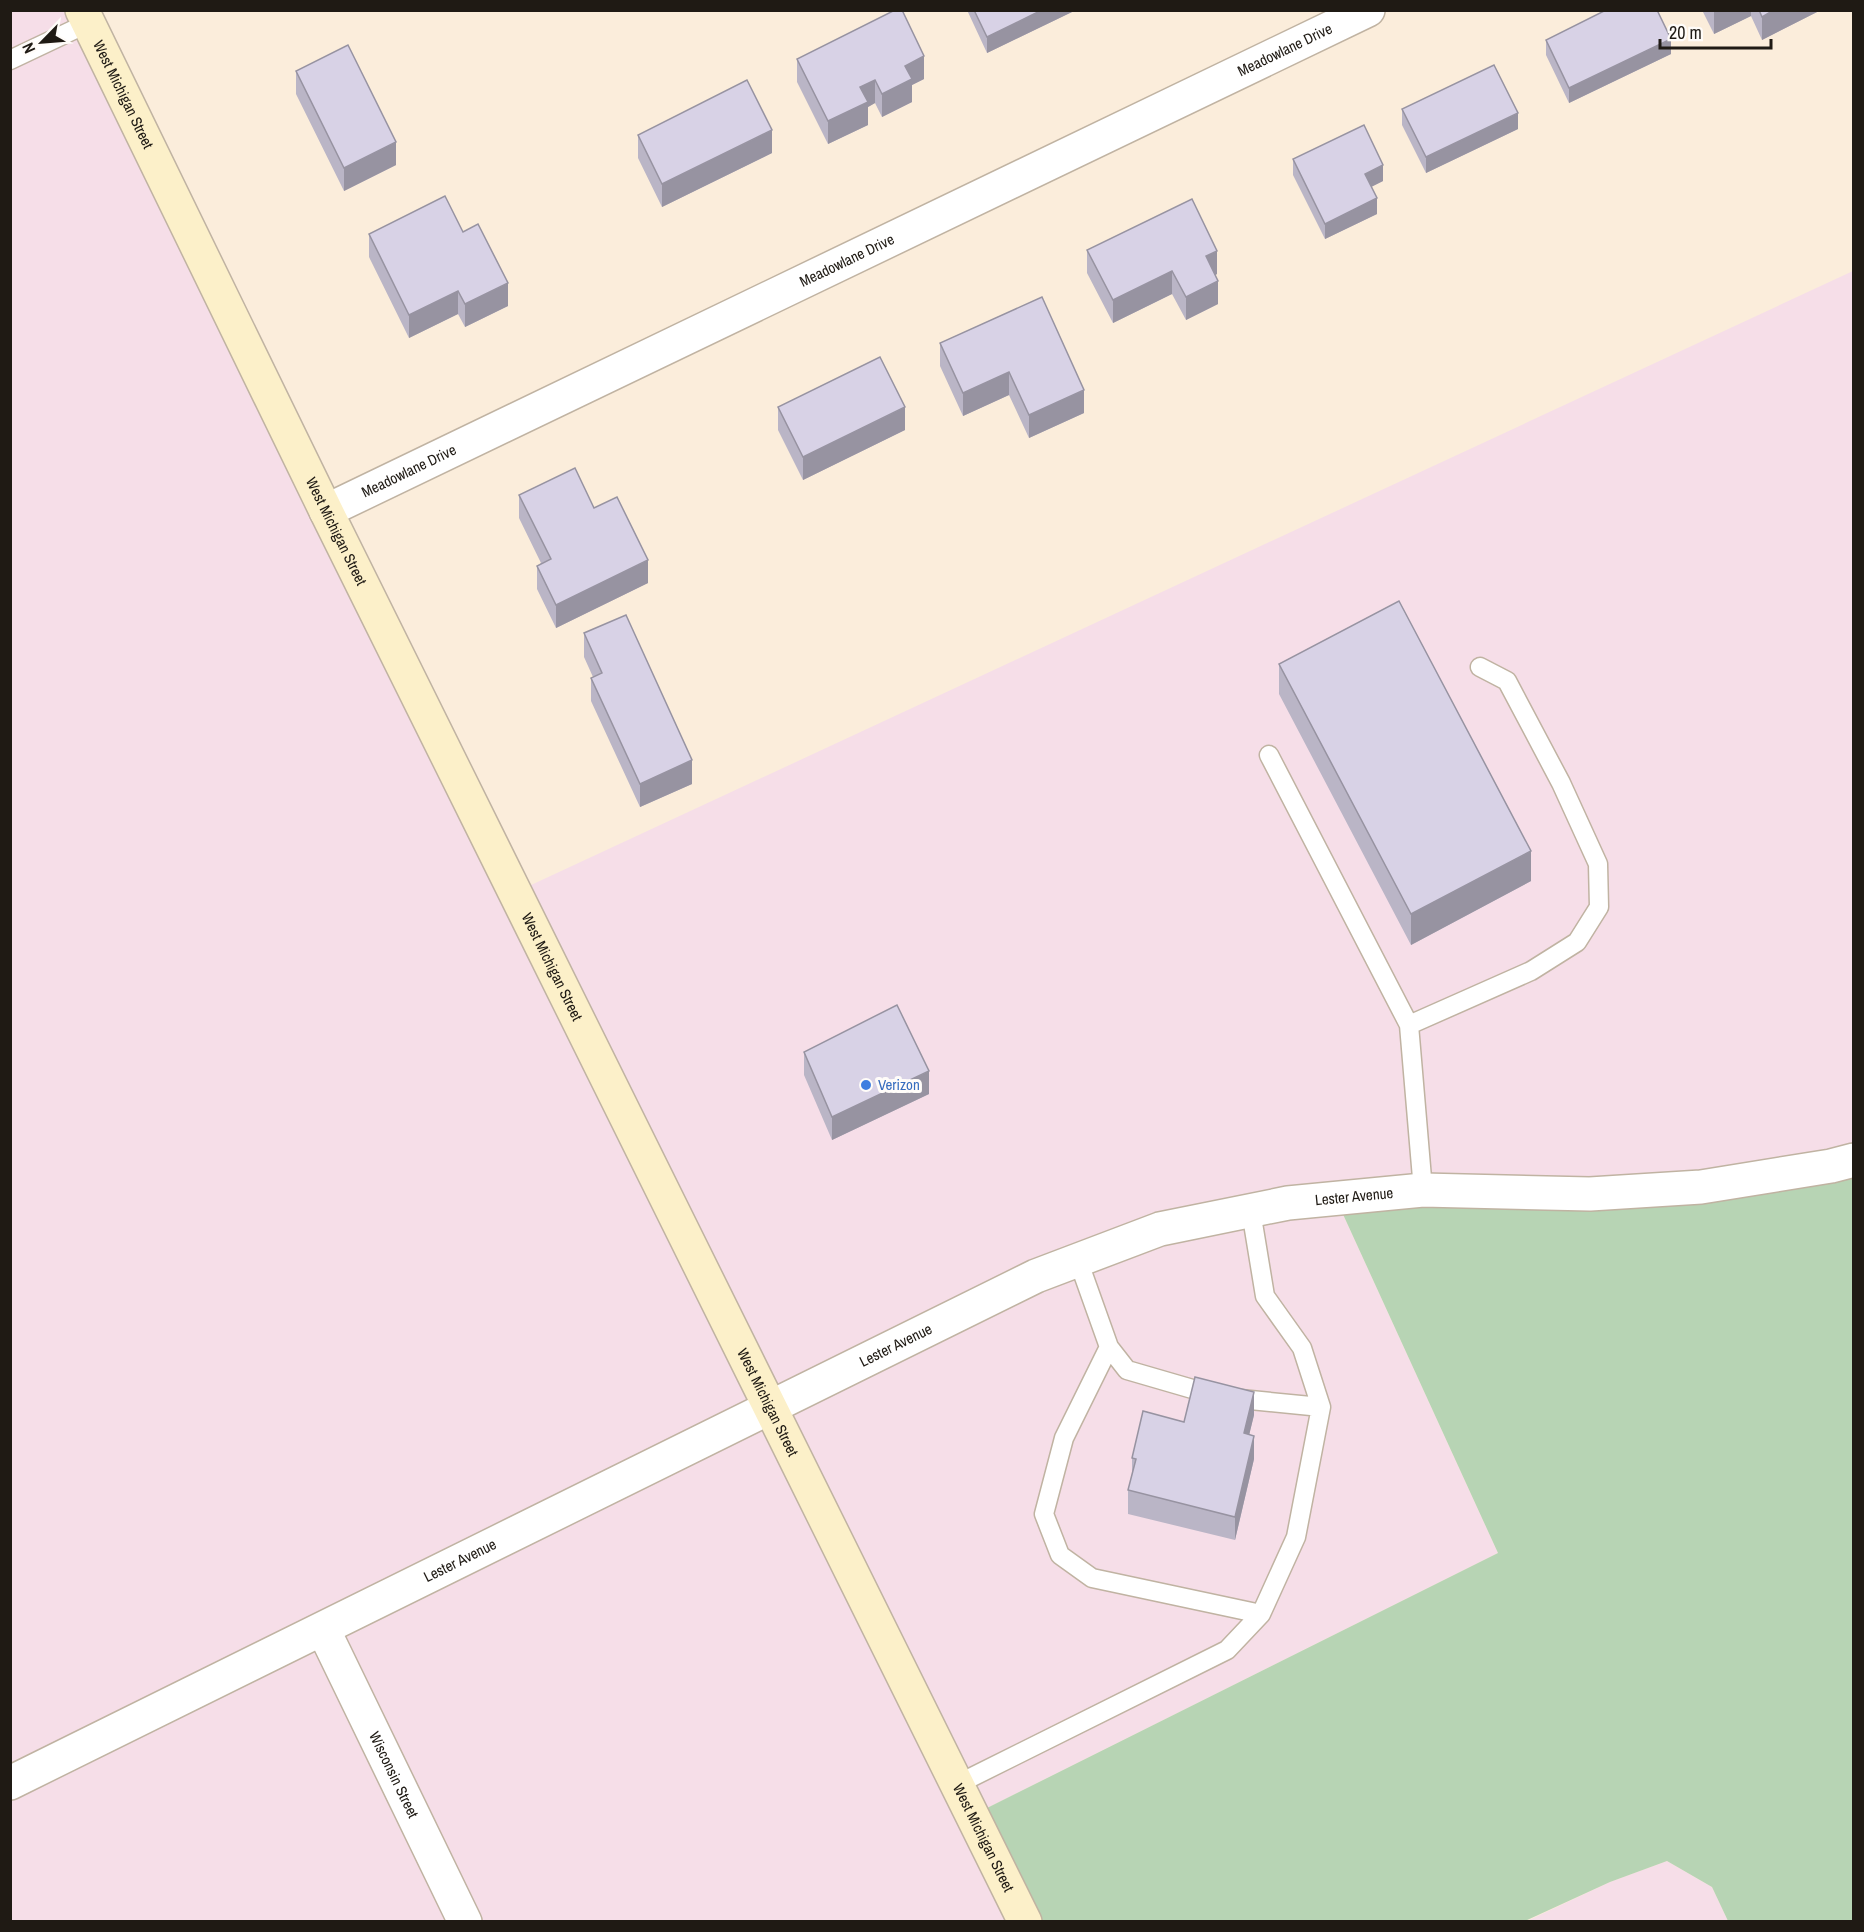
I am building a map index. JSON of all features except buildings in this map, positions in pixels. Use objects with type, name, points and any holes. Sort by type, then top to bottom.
[{"type":"main road","name":"West Michigan Street","points":[[85,17],[326,511],[1025,1922]]},
{"type":"street","name":"Meadowlane Drive","points":[[326,511],[1368,10]]},
{"type":"street","name":"Lester Avenue","points":[[10,1783],[1036,1276],[1160,1229],[1288,1203],[1423,1190],[1590,1194],[1701,1187],[1831,1166],[1854,1160]]},
{"type":"street","name":"Wisconsin Street","points":[[323,1629],[465,1922]]},
{"type":"lane","points":[[10,60],[85,17]]},
{"type":"lane","points":[[1409,1025],[1531,971],[1577,942],[1599,907],[1598,864],[1561,783],[1507,681],[1480,667]]},
{"type":"lane","points":[[1269,755],[1409,1025],[1423,1190]]},
{"type":"lane","points":[[958,1784],[1227,1650],[1261,1614],[1296,1537],[1321,1407],[1302,1348],[1265,1296],[1251,1211]]},
{"type":"lane","points":[[1078,1260],[1109,1347],[1127,1370],[1220,1397],[1321,1407]]},
{"type":"lane","points":[[1109,1347],[1064,1438],[1044,1514],[1060,1555],[1092,1578],[1261,1614]]},
{"type":"shaded area","points":[[11,11],[82,11],[516,892],[1853,271],[1853,1160],[1336,1199],[1498,1553],[973,1815],[1025,1921],[11,1922]]},
{"type":"shaded area","points":[[1667,1861],[1712,1887],[1728,1921],[1525,1922],[1610,1882]]},
{"type":"green space","points":[[1853,1160],[1853,1921],[1728,1921],[1712,1887],[1667,1861],[1610,1882],[1525,1921],[1025,1921],[973,1815],[1498,1553],[1336,1199]]},
{"type":"place","name":"Verizon","points":[[866,1085]]}]
